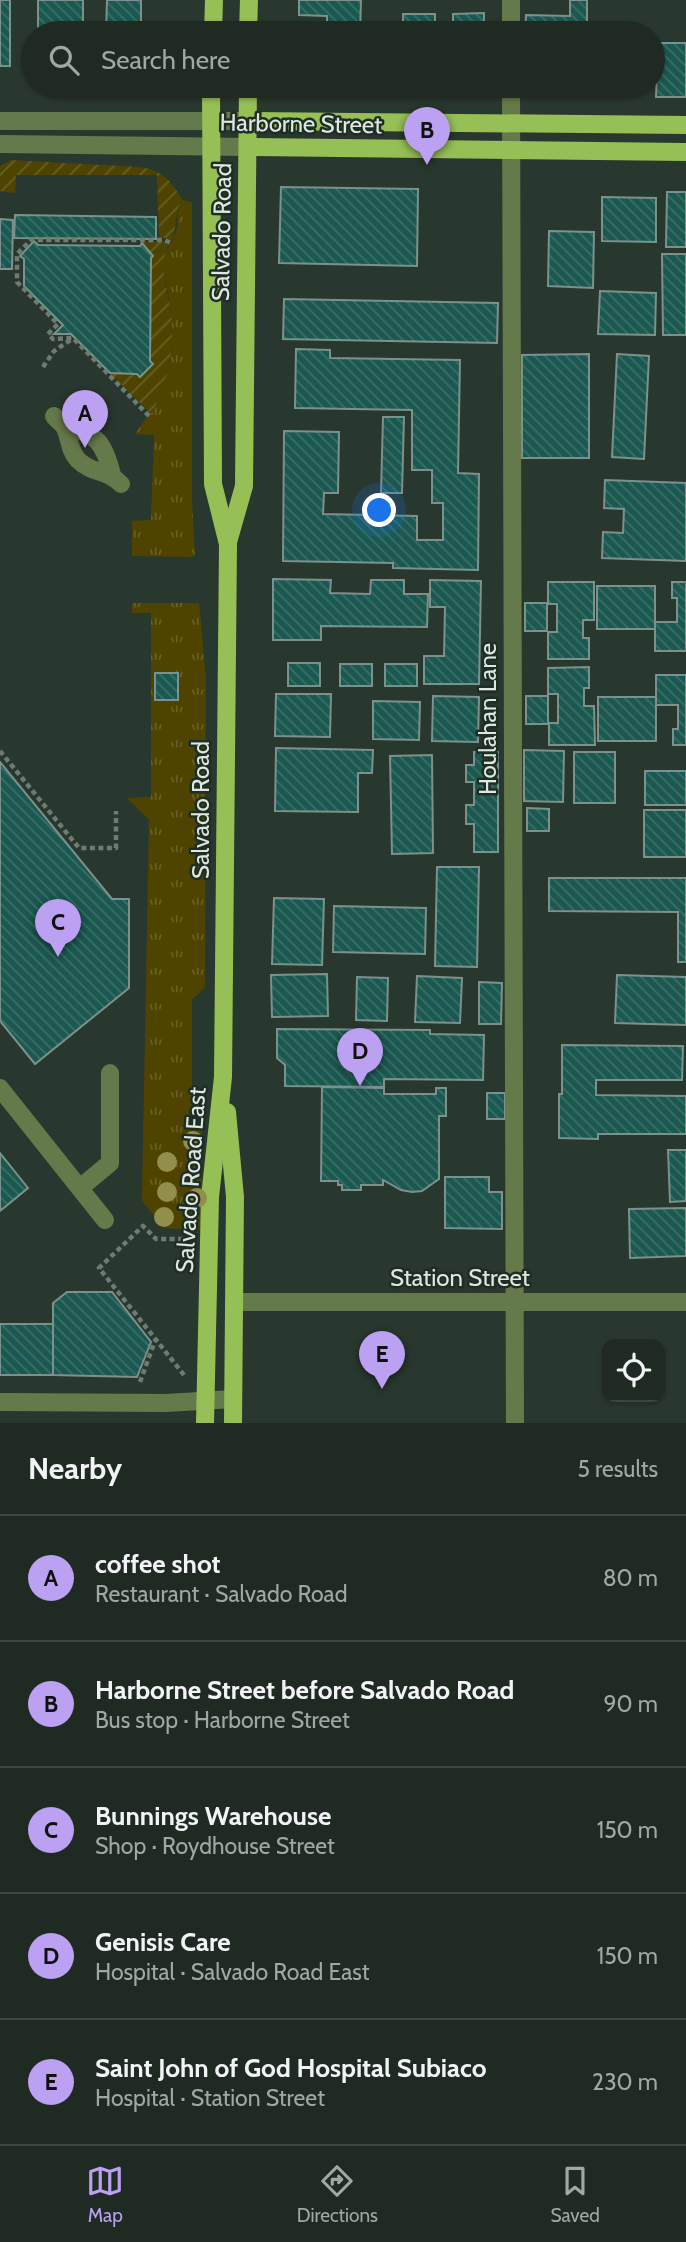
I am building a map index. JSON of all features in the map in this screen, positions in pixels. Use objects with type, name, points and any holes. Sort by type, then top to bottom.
[{"type":"main road","points":[[213,21],[214,0]]},
{"type":"main road","points":[[248,21],[249,0]]},
{"type":"main road","name":"Salvado Road","points":[[211,98],[213,484],[228,544],[223,1077]]},
{"type":"main road","name":"Salvado Road","points":[[228,544],[244,486],[248,98]]},
{"type":"main road","name":"Harborne Street","points":[[248,121],[511,137],[686,152]]},
{"type":"main road","name":"Harborne Street","points":[[248,147],[511,137],[686,125]]},
{"type":"main road","name":"Salvado Road East","points":[[223,1077],[235,1197],[233,1423]]},
{"type":"main road","name":"Salvado Road East","points":[[205,1423],[210,1197],[223,1077]]},
{"type":"street","points":[[511,0],[511,21]]},
{"type":"street","name":"Houlahan Lane","points":[[511,98],[515,1423]]},
{"type":"street","name":"Harborne Street","points":[[0,121],[248,121]]},
{"type":"street","name":"Harborne Street","points":[[0,144],[248,147]]},
{"type":"street","points":[[60,421],[79,429],[104,447],[117,479],[86,467],[78,460],[60,421]]},
{"type":"street","points":[[80,1188],[110,1163],[110,1073]]},
{"type":"street","points":[[0,1088],[105,1220]]},
{"type":"street","name":"Station Street","points":[[234,1302],[686,1302]]},
{"type":"street","points":[[0,1402],[166,1403],[233,1399]]},
{"type":"path","points":[[149,416],[73,338],[52,338],[48,334],[58,324],[18,282],[17,254],[31,240],[164,240],[171,243]]},
{"type":"path","points":[[43,367],[54,351],[73,338]]},
{"type":"path","points":[[0,751],[79,848],[116,848],[116,811]]},
{"type":"path","points":[[184,1376],[99,1268],[143,1226],[156,1239],[194,1239]]},
{"type":"path","points":[[139,1384],[156,1340]]},
{"type":"green space","points":[[11,160],[138,167],[159,173],[169,181],[182,200],[171,241],[159,238],[157,175],[16,175],[15,193],[0,191],[0,166]]},
{"type":"green space","points":[[182,200],[192,202],[192,501],[195,554],[192,557],[132,556],[132,521],[151,520],[154,435],[135,434],[160,393],[169,364],[172,333],[163,261],[177,228],[178,210]]},
{"type":"green space","points":[[143,242],[169,244],[164,270],[171,314],[171,353],[162,391],[151,414],[110,373],[141,376],[152,364],[153,256]]},
{"type":"green space","points":[[132,603],[199,603],[206,679],[205,987],[192,1000],[192,1119],[202,1128],[201,1230],[165,1228],[142,1201],[149,820],[127,798],[151,797],[151,613],[132,613]]},
{"type":"building","points":[[0,0],[10,0],[10,66],[0,66]]},
{"type":"building","points":[[38,0],[83,0],[83,21],[38,21]]},
{"type":"building","points":[[107,0],[141,0],[141,21],[106,21]]},
{"type":"building","points":[[299,0],[361,0],[360,21],[327,21],[327,16],[299,15]]},
{"type":"building","points":[[570,0],[587,0],[587,21],[526,21],[526,15],[570,16]]},
{"type":"building","points":[[484,13],[484,21],[453,21],[453,14]]},
{"type":"building","points":[[403,14],[435,14],[435,21],[403,21]]},
{"type":"building","points":[[665,43],[686,43],[686,97],[665,97]]},
{"type":"building","points":[[281,187],[418,189],[417,266],[279,263]]},
{"type":"building","points":[[667,192],[686,192],[686,247],[666,247]]},
{"type":"building","points":[[602,197],[656,198],[656,242],[602,241]]},
{"type":"building","points":[[15,215],[156,217],[156,239],[14,238]]},
{"type":"building","points":[[0,219],[13,220],[12,269],[0,269]]},
{"type":"building","points":[[549,231],[594,232],[593,288],[548,286]]},
{"type":"building","points":[[34,241],[38,245],[140,246],[142,243],[153,256],[150,361],[153,364],[140,377],[137,374],[110,373],[71,334],[54,334],[63,325],[24,286],[24,259],[20,256]]},
{"type":"building","points":[[662,254],[686,254],[686,335],[663,335]]},
{"type":"building","points":[[600,291],[656,293],[655,335],[598,334]]},
{"type":"building","points":[[284,299],[498,303],[497,343],[283,339]]},
{"type":"building","points":[[296,349],[330,350],[330,358],[460,360],[458,473],[479,474],[478,570],[393,568],[393,563],[283,561],[284,431],[339,432],[338,493],[324,493],[323,514],[417,516],[417,540],[443,540],[443,503],[432,503],[432,470],[412,470],[412,410],[295,408]]},
{"type":"building","points":[[589,354],[589,458],[522,458],[522,355]]},
{"type":"building","points":[[617,354],[649,356],[644,459],[612,457]]},
{"type":"building","points":[[383,417],[404,417],[402,493],[381,493]]},
{"type":"building","points":[[605,480],[686,483],[686,561],[602,558],[603,532],[623,533],[624,509],[604,508]]},
{"type":"building","points":[[273,579],[331,580],[330,593],[370,594],[371,580],[404,580],[404,594],[428,594],[427,627],[321,626],[321,640],[273,640]]},
{"type":"building","points":[[430,580],[481,581],[479,684],[424,684],[424,656],[444,656],[445,607],[430,607]]},
{"type":"building","points":[[548,582],[594,582],[594,620],[583,620],[583,638],[589,638],[589,659],[548,659],[548,632],[557,632],[557,604],[548,604]]},
{"type":"building","points":[[672,582],[686,582],[686,651],[655,651],[655,622],[677,622],[677,598],[672,598]]},
{"type":"building","points":[[597,586],[655,586],[655,629],[597,629]]},
{"type":"building","points":[[525,603],[547,603],[547,631],[525,631]]},
{"type":"building","points":[[288,663],[320,663],[320,686],[288,686]]},
{"type":"building","points":[[340,664],[372,664],[372,686],[340,686]]},
{"type":"building","points":[[385,664],[417,664],[417,686],[385,686]]},
{"type":"building","points":[[589,667],[589,688],[584,688],[584,706],[594,706],[595,745],[549,745],[549,723],[558,723],[558,694],[548,694],[548,668]]},
{"type":"building","points":[[155,673],[178,673],[178,700],[155,700]]},
{"type":"building","points":[[656,675],[686,675],[686,745],[673,745],[673,729],[678,729],[678,705],[656,705]]},
{"type":"building","points":[[276,694],[331,694],[330,737],[275,736]]},
{"type":"building","points":[[433,696],[479,697],[478,742],[432,741]]},
{"type":"building","points":[[526,696],[548,696],[548,724],[526,724]]},
{"type":"building","points":[[598,697],[656,697],[656,741],[598,741]]},
{"type":"building","points":[[373,701],[420,702],[419,740],[373,739]]},
{"type":"building","points":[[276,748],[373,750],[372,773],[358,773],[358,812],[275,811]]},
{"type":"building","points":[[524,750],[564,751],[563,802],[524,801]]},
{"type":"building","points":[[474,752],[498,752],[498,852],[474,852],[474,824],[466,824],[466,805],[474,805],[474,782],[466,782],[466,765],[474,765]]},
{"type":"building","points":[[574,752],[615,752],[615,803],[574,803]]},
{"type":"building","points":[[432,755],[433,853],[392,854],[390,756]]},
{"type":"building","points":[[0,762],[112,899],[129,899],[129,988],[35,1064],[0,1021]]},
{"type":"building","points":[[645,771],[686,771],[686,805],[645,805]]},
{"type":"building","points":[[527,808],[549,809],[549,831],[527,831]]},
{"type":"building","points":[[644,810],[686,810],[686,857],[644,857]]},
{"type":"building","points":[[437,867],[479,867],[477,967],[435,966]]},
{"type":"building","points":[[549,878],[686,878],[686,962],[678,962],[678,912],[549,911]]},
{"type":"building","points":[[274,898],[324,899],[322,965],[272,964]]},
{"type":"building","points":[[334,906],[426,908],[425,954],[333,952]]},
{"type":"building","points":[[327,974],[328,1016],[272,1017],[271,975]]},
{"type":"building","points":[[617,975],[686,977],[686,1025],[615,1023]]},
{"type":"building","points":[[417,976],[462,978],[460,1023],[415,1022]]},
{"type":"building","points":[[357,977],[388,978],[387,1021],[356,1020]]},
{"type":"building","points":[[479,982],[502,983],[501,1024],[479,1024]]},
{"type":"building","points":[[277,1029],[430,1030],[430,1034],[484,1035],[483,1080],[384,1079],[384,1087],[285,1086],[285,1065],[277,1058]]},
{"type":"building","points":[[562,1045],[683,1046],[682,1080],[596,1080],[596,1095],[686,1096],[686,1134],[598,1134],[598,1139],[559,1138]]},
{"type":"building","points":[[322,1087],[384,1088],[384,1094],[436,1094],[436,1088],[446,1088],[446,1116],[439,1116],[439,1179],[422,1191],[412,1192],[401,1190],[383,1180],[383,1185],[361,1185],[361,1190],[342,1190],[338,1181],[321,1181]]},
{"type":"building","points":[[487,1093],[505,1093],[505,1119],[487,1119]]},
{"type":"building","points":[[668,1150],[686,1150],[686,1201],[670,1202]]},
{"type":"building","points":[[0,1153],[28,1188],[0,1211]]},
{"type":"building","points":[[445,1177],[489,1177],[489,1192],[502,1192],[502,1229],[445,1228]]},
{"type":"building","points":[[686,1208],[686,1256],[630,1258],[629,1209]]},
{"type":"building","points":[[67,1292],[112,1292],[151,1342],[137,1377],[53,1375],[53,1303]]},
{"type":"building","points":[[0,1324],[53,1324],[53,1375],[0,1375]]},
{"type":"place","name":"Harborne Street before Salvado Road","points":[[427,165]]},
{"type":"place","name":"coffee shot","points":[[85,448]]},
{"type":"place","name":"Bunnings Warehouse","points":[[58,957]]},
{"type":"place","name":"Genisis Care","points":[[360,1086]]},
{"type":"place","name":"Saint John of God Hospital Subiaco","points":[[382,1389]]}]
